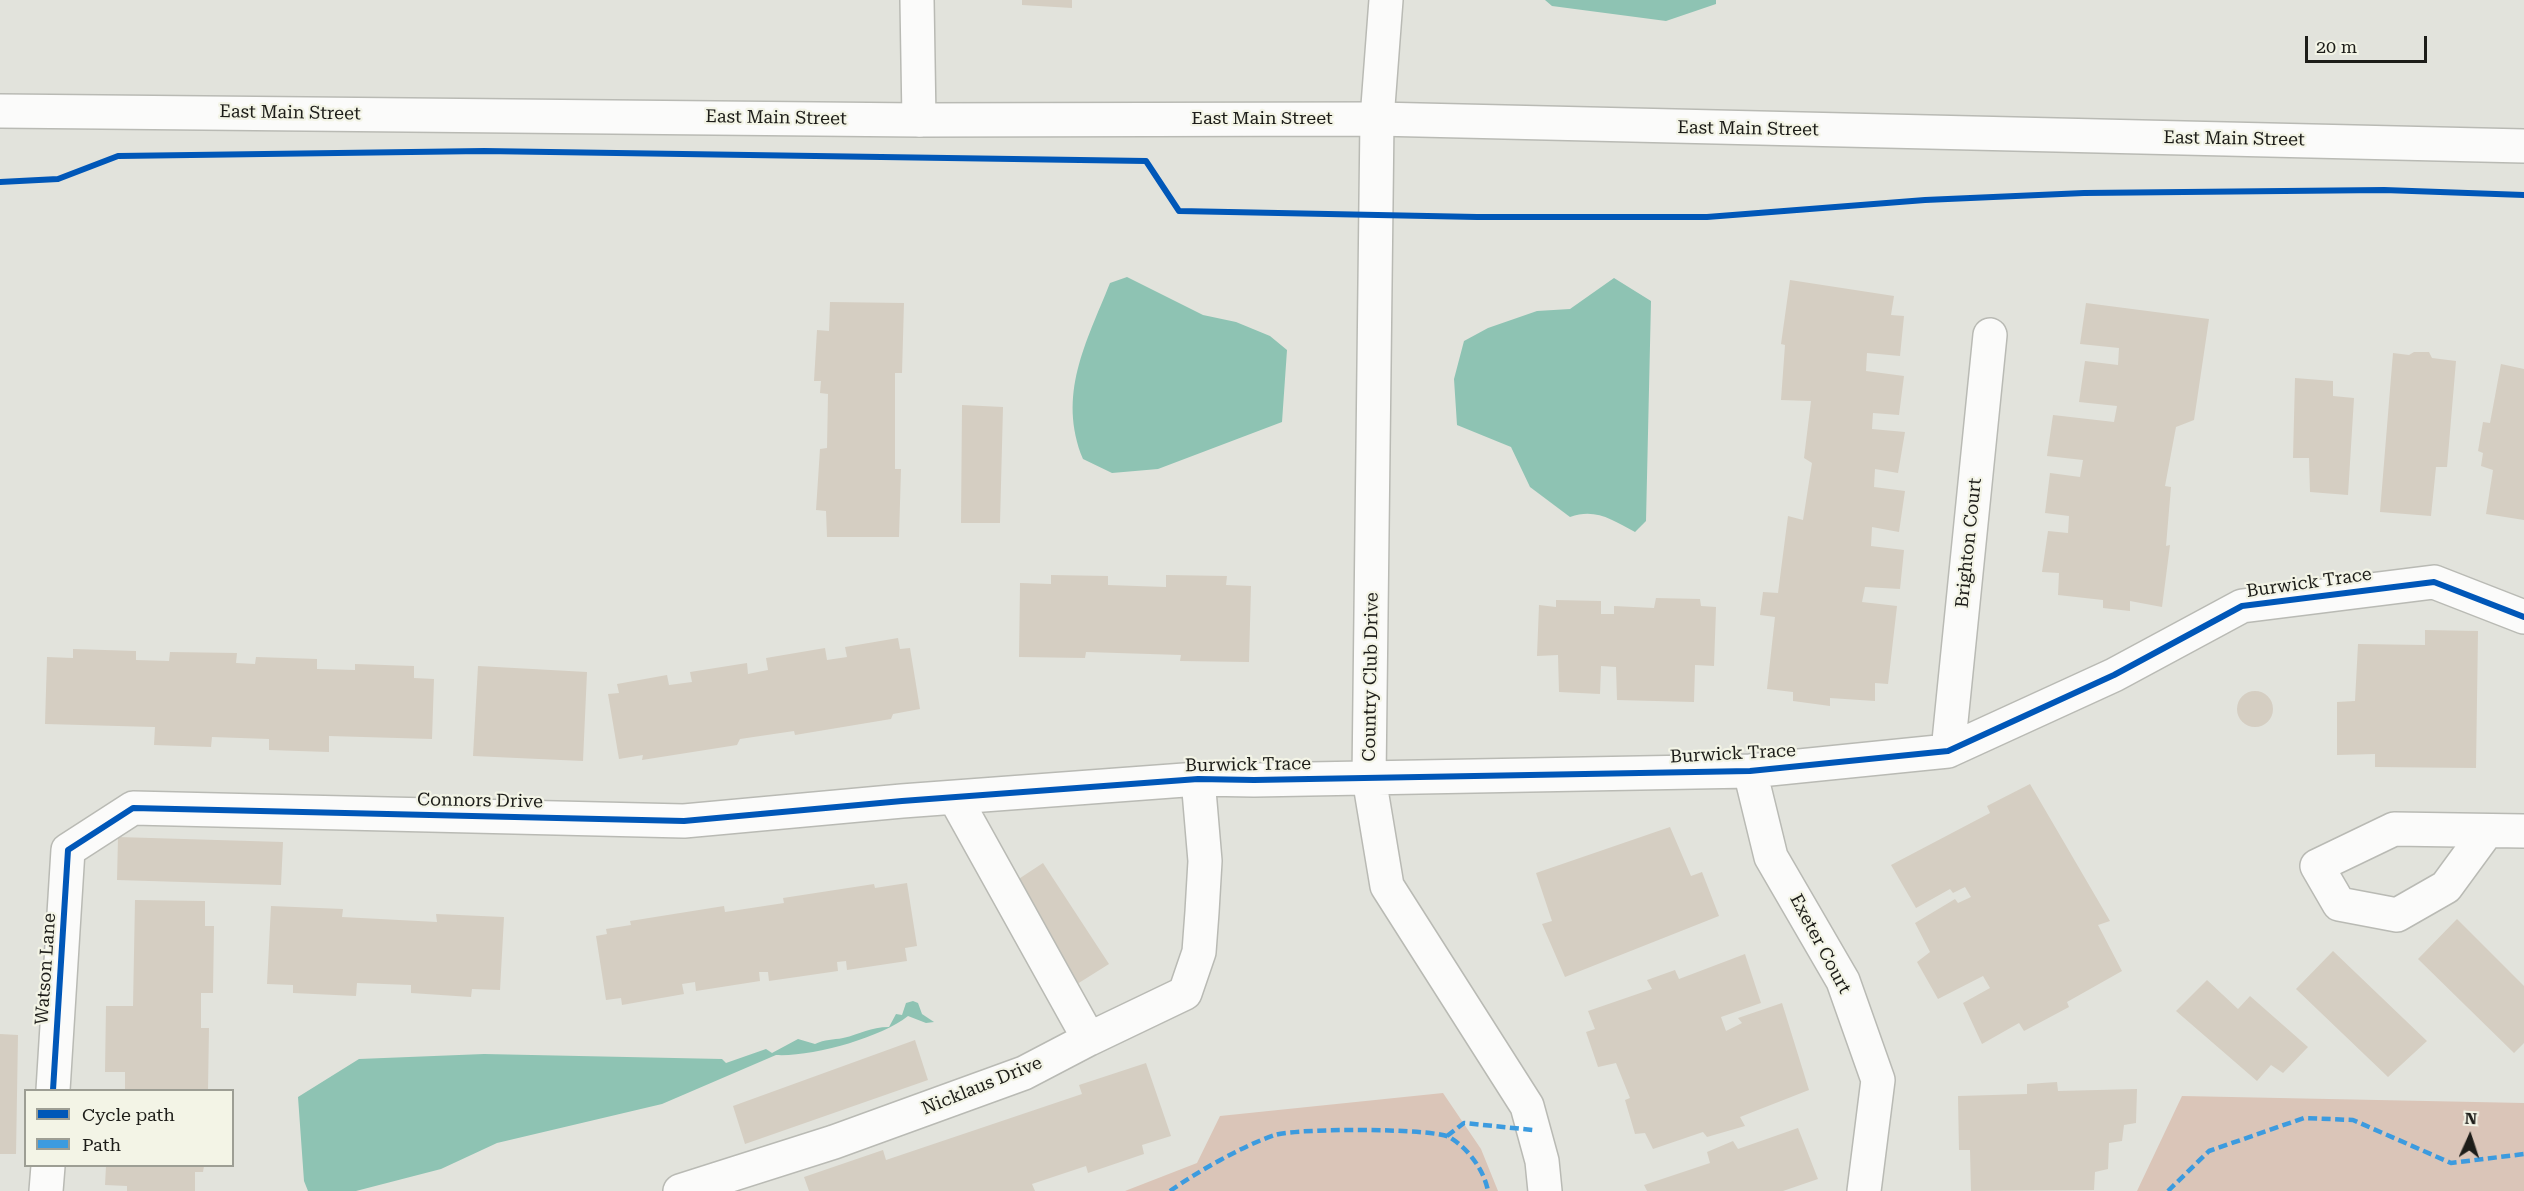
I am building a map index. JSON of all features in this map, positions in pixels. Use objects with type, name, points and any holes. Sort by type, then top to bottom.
[{"type":"street","points":[[917,0],[919,120]]},
{"type":"street","name":"Country Club Drive","points":[[1386,0],[1377,119],[1370,778],[1387,886],[1527,1106],[1542,1161],[1545,1191]]},
{"type":"street","name":"East Main Street","points":[[0,111],[919,120],[1377,119],[2524,146]]},
{"type":"street","name":"Brighton Court","points":[[1948,751],[1990,335]]},
{"type":"street","name":"Burwick Trace","points":[[902,801],[1198,779],[1750,771],[1948,751],[2114,675],[2242,606],[2434,582],[2524,617]]},
{"type":"street","name":"Exeter Court","points":[[1750,771],[1771,857],[1843,981],[1878,1080],[1864,1191]]},
{"type":"street","name":"Nicklaus Drive","points":[[680,1191],[834,1142],[1024,1073],[1089,1038],[1185,993],[1199,952],[1202,912],[1205,861],[1198,779]]},
{"type":"street","points":[[955,798],[1089,1038]]},
{"type":"street","name":"Connors Drive","points":[[68,850],[133,808],[684,821],[902,801]]},
{"type":"street","points":[[2487,831],[2524,831]]},
{"type":"street","name":"Watson Lane","points":[[53,1089],[68,850]]},
{"type":"street","points":[[46,1191],[48,1167]]},
{"type":"shaded area","points":[[1545,0],[1716,0],[1716,4],[1666,21],[1552,6]]},
{"type":"shaded area","points":[[1127,277],[1203,315],[1236,322],[1270,336],[1287,350],[1282,422],[1158,469],[1112,473],[1083,459],[1076,436],[1073,413],[1078,370],[1084,348],[1110,283]]},
{"type":"shaded area","points":[[1614,278],[1651,301],[1646,521],[1635,532],[1596,515],[1570,517],[1530,487],[1511,447],[1457,425],[1454,379],[1464,341],[1488,328],[1537,311],[1570,309]]},
{"type":"shaded area","points":[[913,1001],[918,1003],[922,1014],[934,1022],[926,1023],[908,1016],[881,1032],[863,1039],[808,1053],[776,1055],[662,1104],[497,1143],[441,1169],[356,1191],[308,1191],[304,1181],[298,1097],[359,1059],[484,1054],[722,1059],[726,1063],[766,1049],[772,1053],[798,1039],[815,1044],[876,1028],[889,1027],[896,1014],[902,1015],[906,1003]]},
{"type":"shaded area","points":[[1443,1093],[1481,1149],[1498,1191],[1125,1191],[1197,1163],[1220,1116]]},
{"type":"shaded area","points":[[2182,1096],[2524,1103],[2524,1191],[2137,1191]]},
{"type":"building","points":[[1022,0],[1072,0],[1072,8],[1022,5]]},
{"type":"building","points":[[1790,280],[1894,296],[1891,315],[1904,316],[1900,356],[1867,353],[1866,371],[1904,376],[1899,415],[1873,413],[1872,429],[1905,432],[1898,473],[1875,469],[1874,487],[1905,491],[1899,532],[1872,527],[1871,546],[1904,550],[1900,589],[1865,587],[1862,602],[1897,606],[1888,684],[1875,683],[1875,701],[1830,698],[1830,706],[1793,701],[1793,692],[1767,689],[1775,617],[1760,615],[1763,592],[1778,593],[1788,516],[1803,520],[1812,463],[1804,458],[1811,401],[1781,400],[1785,345],[1781,344]]},
{"type":"building","points":[[830,302],[904,303],[902,373],[895,373],[895,469],[901,469],[899,537],[827,537],[826,511],[816,510],[820,449],[827,448],[828,394],[820,393],[821,381],[814,381],[817,330],[829,331]]},
{"type":"building","points":[[2086,303],[2209,319],[2194,420],[2176,427],[2165,486],[2171,487],[2166,546],[2170,545],[2162,607],[2130,601],[2130,611],[2103,608],[2103,600],[2058,595],[2059,573],[2042,572],[2048,531],[2068,533],[2069,516],[2045,513],[2050,473],[2080,477],[2083,460],[2047,456],[2053,415],[2114,422],[2117,406],[2079,402],[2085,361],[2118,365],[2119,348],[2080,344]]},
{"type":"building","points":[[2414,352],[2429,352],[2432,358],[2456,361],[2447,467],[2436,467],[2431,516],[2380,512],[2393,353],[2409,355]]},
{"type":"building","points":[[2501,364],[2524,369],[2524,520],[2486,514],[2493,470],[2481,466],[2483,453],[2478,451],[2483,422],[2490,423]]},
{"type":"building","points":[[2295,378],[2333,381],[2333,396],[2354,398],[2348,495],[2310,492],[2309,458],[2293,458]]},
{"type":"building","points":[[962,405],[1003,407],[1000,523],[961,523]]},
{"type":"building","points":[[1051,575],[1108,576],[1108,585],[1166,587],[1166,575],[1227,576],[1226,585],[1251,586],[1249,662],[1180,661],[1181,655],[1086,652],[1085,658],[1019,657],[1020,583],[1051,584]]},
{"type":"building","points":[[1656,598],[1700,599],[1701,606],[1716,607],[1714,666],[1695,665],[1694,702],[1617,700],[1616,667],[1601,666],[1600,694],[1559,692],[1558,655],[1537,656],[1539,605],[1556,607],[1556,600],[1601,601],[1601,614],[1614,614],[1614,606],[1654,608]]},
{"type":"building","points":[[2425,630],[2478,631],[2476,768],[2375,767],[2375,754],[2337,755],[2337,702],[2355,701],[2358,644],[2425,645]]},
{"type":"building","points":[[898,638],[900,649],[910,648],[920,709],[893,714],[891,719],[795,735],[794,731],[740,739],[737,745],[642,760],[643,755],[619,759],[608,694],[619,693],[617,684],[667,675],[669,685],[692,682],[690,672],[747,663],[748,674],[768,670],[766,658],[825,648],[827,660],[847,657],[845,647]]},
{"type":"building","points":[[73,649],[136,651],[136,660],[169,661],[170,652],[237,653],[236,663],[255,664],[256,657],[317,659],[317,669],[355,670],[355,664],[414,666],[414,678],[434,679],[432,739],[329,736],[329,752],[269,750],[269,739],[212,737],[211,747],[154,745],[155,727],[45,724],[47,657],[73,658]]},
{"type":"building","points":[[478,666],[587,672],[583,761],[473,756]]},
{"type":"building","points":[[2255,691],[2268,696],[2273,709],[2268,722],[2255,727],[2242,722],[2237,709],[2242,696]]},
{"type":"building","points":[[2030,784],[2110,921],[2098,925],[2122,971],[2067,1002],[2069,1007],[2024,1031],[2019,1023],[1982,1044],[1963,1003],[1990,988],[1983,976],[1938,999],[1917,962],[1930,952],[1915,923],[1955,899],[1958,903],[1971,897],[1965,887],[1953,893],[1950,889],[1916,908],[1891,865],[1990,813],[1987,806]]},
{"type":"building","points":[[1670,827],[1691,876],[1702,872],[1719,916],[1565,977],[1542,924],[1552,921],[1536,873]]},
{"type":"building","points":[[118,837],[283,842],[281,885],[117,880]]},
{"type":"building","points":[[1043,863],[1109,964],[1074,986],[1008,886]]},
{"type":"building","points":[[907,883],[917,946],[905,948],[907,961],[847,970],[846,961],[837,962],[838,971],[769,981],[768,972],[759,972],[760,981],[696,991],[695,982],[682,984],[684,994],[622,1005],[621,998],[606,1000],[596,936],[607,934],[606,929],[631,925],[630,921],[724,906],[725,912],[784,903],[783,898],[874,884],[875,888]]},
{"type":"building","points":[[135,900],[205,901],[205,926],[214,926],[213,993],[201,993],[201,1028],[209,1028],[208,1089],[125,1089],[125,1072],[105,1072],[106,1006],[133,1006]]},
{"type":"building","points":[[271,906],[343,909],[342,917],[437,922],[436,914],[504,917],[500,990],[472,989],[471,997],[411,993],[411,985],[357,983],[356,996],[293,993],[293,985],[267,984]]},
{"type":"building","points":[[2457,919],[2524,986],[2524,1043],[2514,1053],[2418,959]]},
{"type":"building","points":[[2333,951],[2427,1041],[2388,1077],[2296,989]]},
{"type":"building","points":[[1745,954],[1761,1003],[1721,1017],[1726,1031],[1742,1023],[1738,1018],[1782,1003],[1809,1090],[1740,1117],[1745,1126],[1707,1137],[1703,1132],[1653,1149],[1645,1133],[1635,1134],[1625,1100],[1630,1098],[1616,1063],[1598,1067],[1586,1032],[1595,1029],[1588,1011],[1652,989],[1647,980],[1675,970],[1679,979]]},
{"type":"building","points":[[2207,980],[2238,1009],[2250,996],[2308,1047],[2283,1073],[2271,1065],[2257,1081],[2176,1011]]},
{"type":"building","points":[[0,1034],[18,1035],[16,1154],[0,1154]]},
{"type":"building","points":[[915,1040],[928,1080],[745,1144],[733,1106]]},
{"type":"building","points":[[1146,1063],[1171,1136],[1142,1145],[1144,1154],[1088,1173],[1086,1166],[1032,1184],[1035,1191],[809,1191],[804,1177],[883,1150],[886,1160],[1082,1094],[1079,1085]]},
{"type":"building","points":[[2057,1082],[2058,1091],[2137,1089],[2136,1123],[2124,1125],[2122,1141],[2109,1143],[2108,1169],[2095,1172],[2094,1190],[1971,1191],[1970,1150],[1959,1150],[1958,1096],[2027,1094],[2027,1084]]},
{"type":"building","points":[[1798,1128],[1818,1179],[1783,1191],[1647,1191],[1644,1185],[1710,1163],[1707,1152],[1733,1141],[1738,1149]]},
{"type":"building","points":[[106,1167],[204,1167],[203,1172],[195,1172],[195,1191],[127,1191],[127,1186],[105,1185]]},
{"type":"marked path","points":[[2168,1191],[2209,1151],[2304,1118],[2353,1120],[2451,1163],[2524,1154]]},
{"type":"marked path","points":[[1447,1136],[1464,1123],[1533,1130]]},
{"type":"marked path","points":[[1170,1191],[1249,1145],[1275,1135],[1309,1131],[1363,1130],[1417,1132],[1449,1137],[1463,1147],[1474,1160],[1483,1175],[1488,1191]]},
{"type":"cycle path","points":[[0,182],[58,179],[118,156],[484,151],[1146,161],[1179,211],[1477,217],[1707,217],[1925,200],[2084,193],[2384,190],[2524,195]]},
{"type":"cycle path","points":[[53,1089],[68,850],[133,808],[684,821],[902,801],[1198,779],[1254,780],[1750,771],[1948,751],[2114,675],[2242,606],[2434,582],[2524,617]]}]
